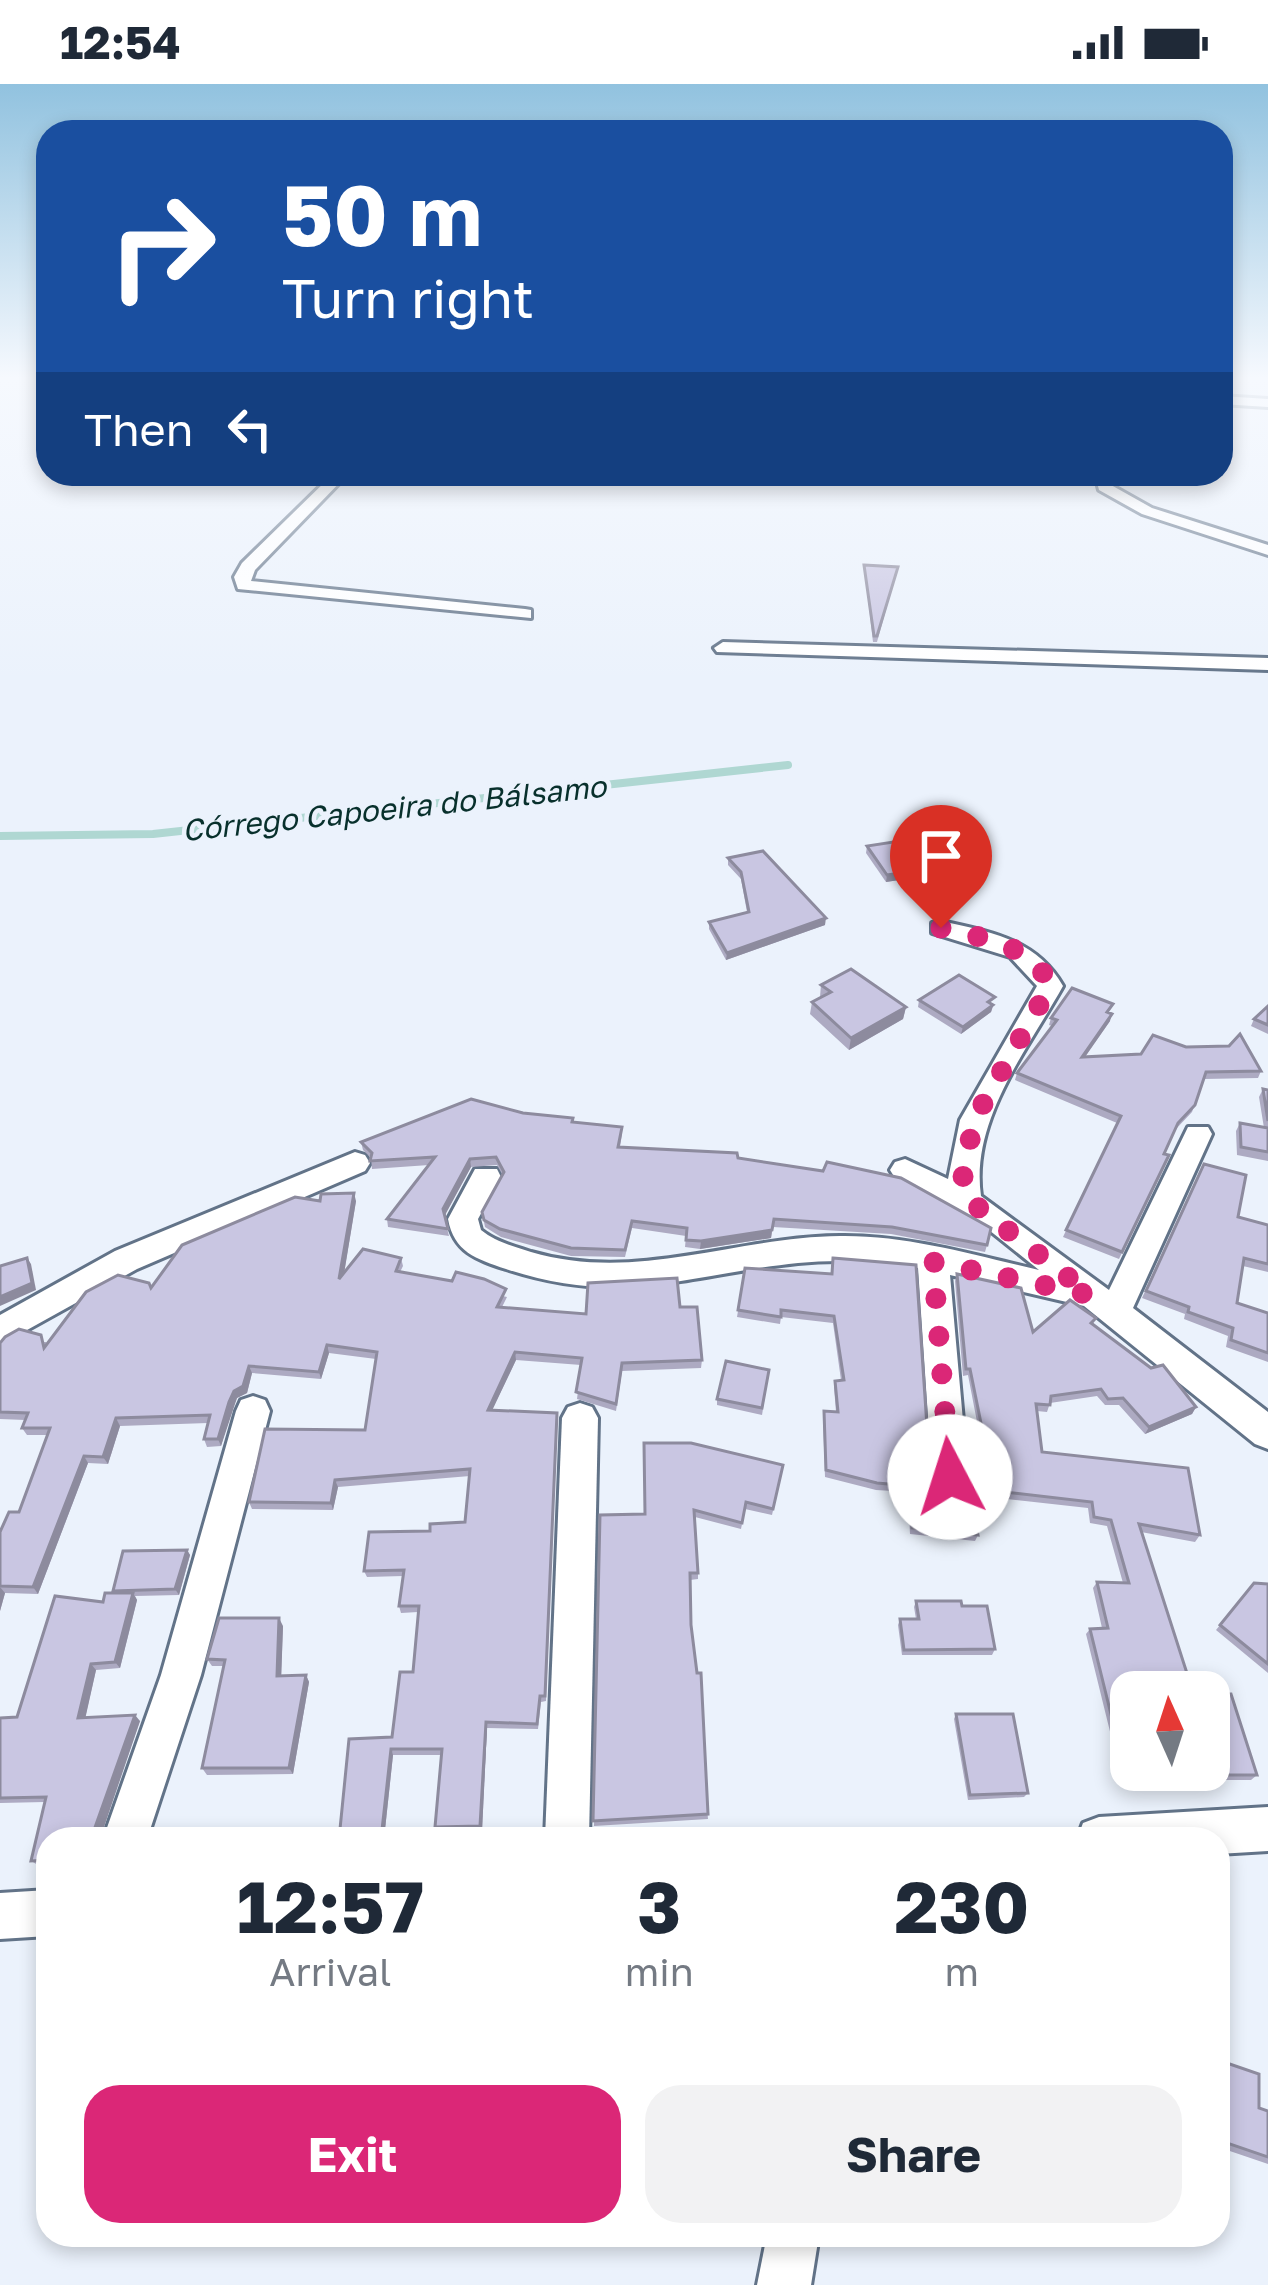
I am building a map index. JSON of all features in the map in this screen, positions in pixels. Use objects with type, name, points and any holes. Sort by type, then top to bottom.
[{"type":"street","points":[[328,486],[248,567],[242,577],[244,585],[525,614]]},
{"type":"street","points":[[1104,486],[1127,502],[1268,550]]},
{"type":"street","points":[[723,648],[1268,664]]},
{"type":"street","points":[[941,928],[1012,948],[1041,969],[1050,986],[974,1120],[963,1176],[966,1198]]},
{"type":"street","points":[[1103,1304],[1198,1134]]},
{"type":"street","points":[[0,1330],[126,1260],[355,1163]]},
{"type":"street","points":[[905,1170],[966,1198],[1268,1432]]},
{"type":"street","points":[[485,1177],[463,1220],[466,1235],[483,1248],[553,1275],[596,1280],[683,1273],[841,1248],[933,1262],[1103,1304]]},
{"type":"street","points":[[933,1262],[950,1477]]},
{"type":"street","points":[[129,1827],[182,1675],[253,1412]]},
{"type":"street","points":[[567,1827],[580,1418]]},
{"type":"street","points":[[1230,1831],[1268,1829]]},
{"type":"street","points":[[0,1916],[36,1914]]},
{"type":"street","points":[[784,2285],[791,2247]]},
{"type":"building","points":[[864,565],[898,567],[877,636],[874,636]]},
{"type":"building","points":[[906,840],[927,869],[887,875],[867,846]]},
{"type":"building","points":[[763,851],[826,918],[727,953],[709,922],[749,912],[741,872],[728,858]]},
{"type":"building","points":[[851,969],[906,1007],[851,1038],[812,1002],[831,992],[821,985]]},
{"type":"building","points":[[959,975],[995,997],[988,1002],[993,1005],[963,1027],[919,1000]]},
{"type":"building","points":[[1072,988],[1113,1004],[1107,1012],[1112,1014],[1082,1057],[1141,1054],[1153,1035],[1186,1047],[1229,1046],[1240,1034],[1261,1071],[1206,1072],[1195,1105],[1178,1123],[1164,1154],[1169,1155],[1122,1252],[1066,1230],[1121,1116],[1017,1073],[1057,1020],[1051,1018]]},
{"type":"building","points":[[1268,1006],[1268,1025],[1254,1019]]},
{"type":"building","points":[[471,1099],[523,1113],[622,1127],[618,1147],[737,1153],[738,1158],[823,1171],[827,1162],[901,1178],[991,1228],[987,1245],[892,1227],[774,1219],[772,1230],[701,1241],[686,1240],[687,1228],[632,1221],[625,1250],[571,1248],[500,1229],[484,1220],[482,1212],[504,1172],[496,1157],[470,1159],[443,1209],[448,1229],[387,1219],[435,1157],[370,1161],[372,1153],[361,1142]]},
{"type":"building","points":[[1240,1123],[1268,1128],[1268,1152],[1241,1147]]},
{"type":"building","points":[[1204,1164],[1246,1175],[1238,1217],[1268,1225],[1268,1264],[1244,1258],[1237,1303],[1268,1313],[1268,1353],[1231,1340],[1233,1328],[1146,1291]]},
{"type":"building","points":[[354,1193],[339,1279],[363,1249],[401,1258],[396,1271],[452,1281],[456,1272],[484,1279],[506,1289],[497,1307],[586,1314],[588,1283],[677,1278],[680,1307],[697,1307],[702,1360],[622,1363],[616,1404],[576,1392],[582,1358],[515,1352],[488,1410],[557,1413],[545,1696],[540,1696],[537,1724],[486,1722],[480,1826],[435,1827],[442,1749],[391,1749],[382,1827],[340,1827],[349,1739],[392,1737],[400,1672],[413,1672],[419,1606],[399,1606],[404,1570],[364,1571],[369,1532],[430,1531],[430,1524],[465,1522],[470,1469],[335,1480],[331,1503],[249,1502],[265,1429],[365,1430],[377,1352],[327,1345],[319,1372],[249,1366],[243,1386],[229,1402],[218,1439],[204,1439],[210,1415],[116,1418],[103,1457],[84,1456],[33,1587],[0,1586],[0,1532],[9,1512],[19,1512],[50,1428],[22,1428],[28,1413],[0,1412],[0,1343],[19,1329],[41,1335],[44,1348],[86,1292],[118,1275],[149,1283],[151,1288],[182,1245],[295,1197],[320,1201],[321,1194]]},
{"type":"building","points":[[27,1258],[32,1283],[0,1297],[0,1266]]},
{"type":"building","points":[[833,1258],[916,1265],[930,1471],[935,1484],[951,1491],[970,1484],[975,1470],[971,1427],[982,1428],[970,1369],[966,1369],[957,1274],[1021,1288],[1033,1332],[1070,1300],[1096,1318],[1091,1323],[1151,1368],[1163,1365],[1196,1407],[1149,1427],[1123,1398],[1108,1399],[1101,1389],[1051,1396],[1050,1405],[1036,1404],[1042,1452],[1188,1468],[1200,1535],[1139,1524],[1186,1671],[1110,1671],[1110,1710],[1090,1629],[1108,1628],[1097,1582],[1129,1583],[1111,1520],[1094,1517],[1092,1502],[969,1488],[978,1535],[912,1528],[910,1486],[826,1470],[824,1411],[838,1412],[835,1381],[844,1380],[834,1316],[781,1310],[781,1317],[738,1310],[745,1268],[832,1274]]},
{"type":"building","points":[[726,1361],[769,1370],[762,1408],[717,1399]]},
{"type":"building","points":[[644,1443],[691,1443],[783,1465],[773,1509],[746,1502],[742,1523],[694,1510],[698,1573],[690,1573],[691,1625],[697,1673],[701,1673],[708,1814],[593,1821],[600,1515],[645,1514]]},
{"type":"building","points":[[187,1550],[175,1589],[113,1591],[123,1551]]},
{"type":"building","points":[[1254,1583],[1268,1584],[1268,1664],[1220,1625]]},
{"type":"building","points":[[105,1593],[133,1593],[115,1662],[91,1664],[78,1718],[135,1715],[95,1827],[39,1827],[46,1797],[0,1798],[0,1718],[17,1717],[55,1596],[103,1602]]},
{"type":"building","points":[[916,1601],[987,1606],[995,1649],[904,1650],[900,1619],[919,1619]]},
{"type":"building","points":[[219,1618],[279,1618],[277,1676],[306,1675],[289,1768],[202,1768],[225,1660],[207,1659]]},
{"type":"building","points":[[1230,1694],[1231,1694],[1257,1775],[1230,1775]]},
{"type":"building","points":[[956,1714],[1013,1714],[1028,1793],[970,1795]]},
{"type":"building","points":[[1230,2064],[1259,2074],[1259,2108],[1268,2111],[1268,2157],[1230,2144]]},
{"type":"waterway","name":"Córrego Capoeira do Bálsamo","points":[[0,836],[153,834],[788,765]]},
{"type":"route","points":[[941,928],[1012,948],[1047,977],[1050,992],[974,1120],[963,1176],[966,1198],[1091,1295],[933,1262],[950,1477]]}]
